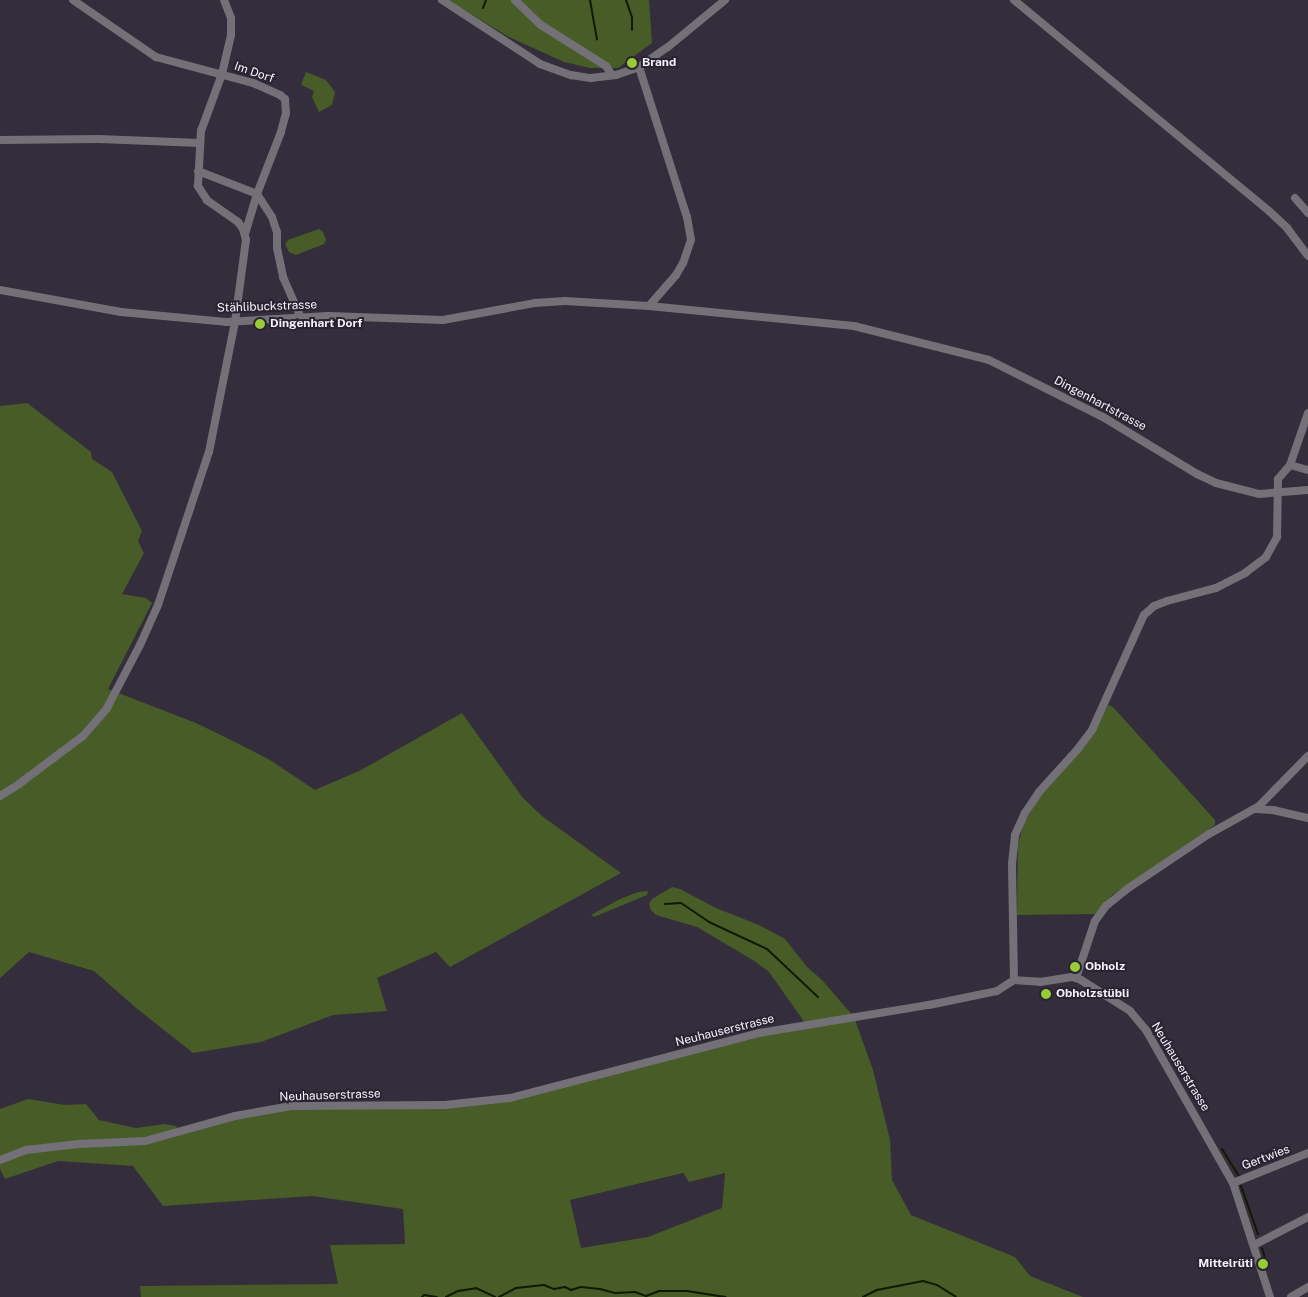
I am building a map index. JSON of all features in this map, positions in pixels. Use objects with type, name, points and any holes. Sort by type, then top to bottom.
[{"type":"street","points":[[73,0],[156,57],[222,74],[232,30],[231,18],[224,0]]},
{"type":"street","points":[[442,0],[549,68],[580,77],[612,75],[639,66],[668,47],[725,0]]},
{"type":"street","points":[[515,0],[541,26],[606,66],[612,75]]},
{"type":"street","points":[[1014,0],[1244,190],[1287,228],[1308,256]]},
{"type":"street","points":[[639,66],[687,217],[690,240],[683,263],[676,275],[649,306]]},
{"type":"street","name":"Im Dorf","points":[[245,234],[238,222],[203,196],[198,186],[200,144],[205,116],[222,74],[252,83],[285,99],[286,113],[281,132],[256,194]]},
{"type":"street","points":[[0,140],[99,139],[200,144]]},
{"type":"street","points":[[198,171],[256,194],[272,217],[277,232],[276,248],[283,277],[301,318]]},
{"type":"street","points":[[0,796],[83,736],[107,708],[140,645],[158,605],[209,452],[235,322],[245,234],[256,194]]},
{"type":"street","points":[[1295,198],[1308,213]]},
{"type":"street","name":"Stählibuckstrasse","points":[[0,290],[121,312],[235,322],[336,316],[444,320],[535,303],[565,301],[649,306]]},
{"type":"street","name":"Dingenhartstrasse","points":[[649,306],[826,323],[879,331],[989,360],[1103,417],[1204,477],[1249,493],[1308,490]]},
{"type":"street","points":[[1308,413],[1290,465],[1278,476],[1277,537],[1266,557],[1245,573],[1216,588],[1167,601],[1154,606],[1144,615],[1092,730],[1077,750],[1039,792],[1025,813],[1016,836],[1012,864],[1014,980],[1040,982],[1076,978],[1095,921],[1106,906],[1127,889],[1209,834],[1255,809],[1308,756]]},
{"type":"street","points":[[1290,465],[1308,470]]},
{"type":"street","points":[[1255,809],[1272,810],[1308,818]]},
{"type":"street","name":"Neuhauserstrasse","points":[[1076,978],[1130,1011],[1146,1030],[1233,1183],[1270,1297]]},
{"type":"street","name":"Neuhauserstrasse","points":[[0,1160],[26,1150],[79,1144],[145,1141],[234,1116],[291,1106],[445,1106],[510,1098],[759,1032],[929,1005],[997,991],[1014,980]]},
{"type":"street","name":"Gertwies","points":[[1233,1183],[1308,1153]]},
{"type":"street","points":[[1254,1245],[1308,1217]]},
{"type":"street","points":[[1291,1297],[1308,1287]]},
{"type":"green space","points":[[448,0],[649,0],[652,43],[618,68],[590,68],[564,62],[507,36]]},
{"type":"green space","points":[[306,72],[326,80],[335,92],[332,105],[319,112],[312,97],[314,91],[301,85]]},
{"type":"green space","points":[[319,229],[323,232],[326,240],[324,244],[296,255],[289,252],[285,244],[288,240]]},
{"type":"green space","points":[[27,403],[91,452],[92,459],[112,472],[142,531],[138,541],[144,553],[122,594],[146,598],[152,603],[108,689],[196,723],[231,740],[270,760],[315,790],[361,770],[462,713],[523,798],[542,816],[621,873],[450,967],[436,952],[377,978],[387,1011],[333,1015],[261,1042],[193,1053],[135,1007],[94,971],[29,952],[0,978],[0,406]]},
{"type":"green space","points":[[1108,705],[1113,707],[1215,820],[1215,825],[1112,895],[1095,914],[1017,915],[1018,844],[1024,823],[1039,798],[1072,761],[1095,729]]},
{"type":"green space","points":[[672,887],[680,889],[716,908],[759,925],[785,939],[807,967],[822,980],[854,1017],[873,1070],[890,1140],[892,1180],[911,1215],[1015,1257],[1030,1276],[1083,1297],[141,1297],[140,1286],[338,1284],[330,1245],[405,1244],[403,1209],[312,1196],[163,1206],[133,1166],[58,1161],[5,1179],[0,1169],[0,1109],[28,1099],[65,1105],[86,1104],[99,1120],[136,1128],[165,1124],[176,1126],[179,1131],[291,1106],[445,1105],[510,1098],[805,1023],[769,972],[756,962],[697,927],[656,915],[651,910],[649,904],[652,899]],"holes":[[[683,1173],[689,1182],[725,1173],[722,1208],[648,1237],[581,1248],[570,1200]]]},
{"type":"green space","points":[[648,891],[647,895],[594,917],[591,915],[618,900],[638,892]]},
{"type":"waterway","points":[[483,8],[486,0]]},
{"type":"waterway","points":[[590,0],[597,39]]},
{"type":"waterway","points":[[626,0],[632,17],[632,30]]},
{"type":"waterway","points":[[665,904],[681,903],[709,922],[767,949],[818,997]]},
{"type":"waterway","points":[[1222,1149],[1238,1175]]},
{"type":"waterway","points":[[1241,1186],[1258,1234]]},
{"type":"waterway","points":[[1262,1248],[1267,1266]]},
{"type":"waterway","points":[[863,1297],[877,1290],[923,1281],[937,1285],[956,1297]]},
{"type":"waterway","points":[[499,1297],[516,1288],[544,1285],[554,1289],[565,1287],[571,1290],[581,1287],[615,1293],[635,1292],[646,1296],[659,1291],[687,1291],[726,1297]]},
{"type":"waterway","points":[[446,1297],[458,1291],[476,1288],[495,1297]]},
{"type":"waterway","points":[[422,1297],[424,1295],[437,1297]]},
{"type":"place","name":"Brand","points":[[632,63]]},
{"type":"place","name":"Dingenhart Dorf","points":[[260,324]]},
{"type":"place","name":"Obholz","points":[[1075,967]]},
{"type":"place","name":"Obholzstübli","points":[[1046,994]]},
{"type":"place","name":"Mittelrüti","points":[[1263,1264]]}]
